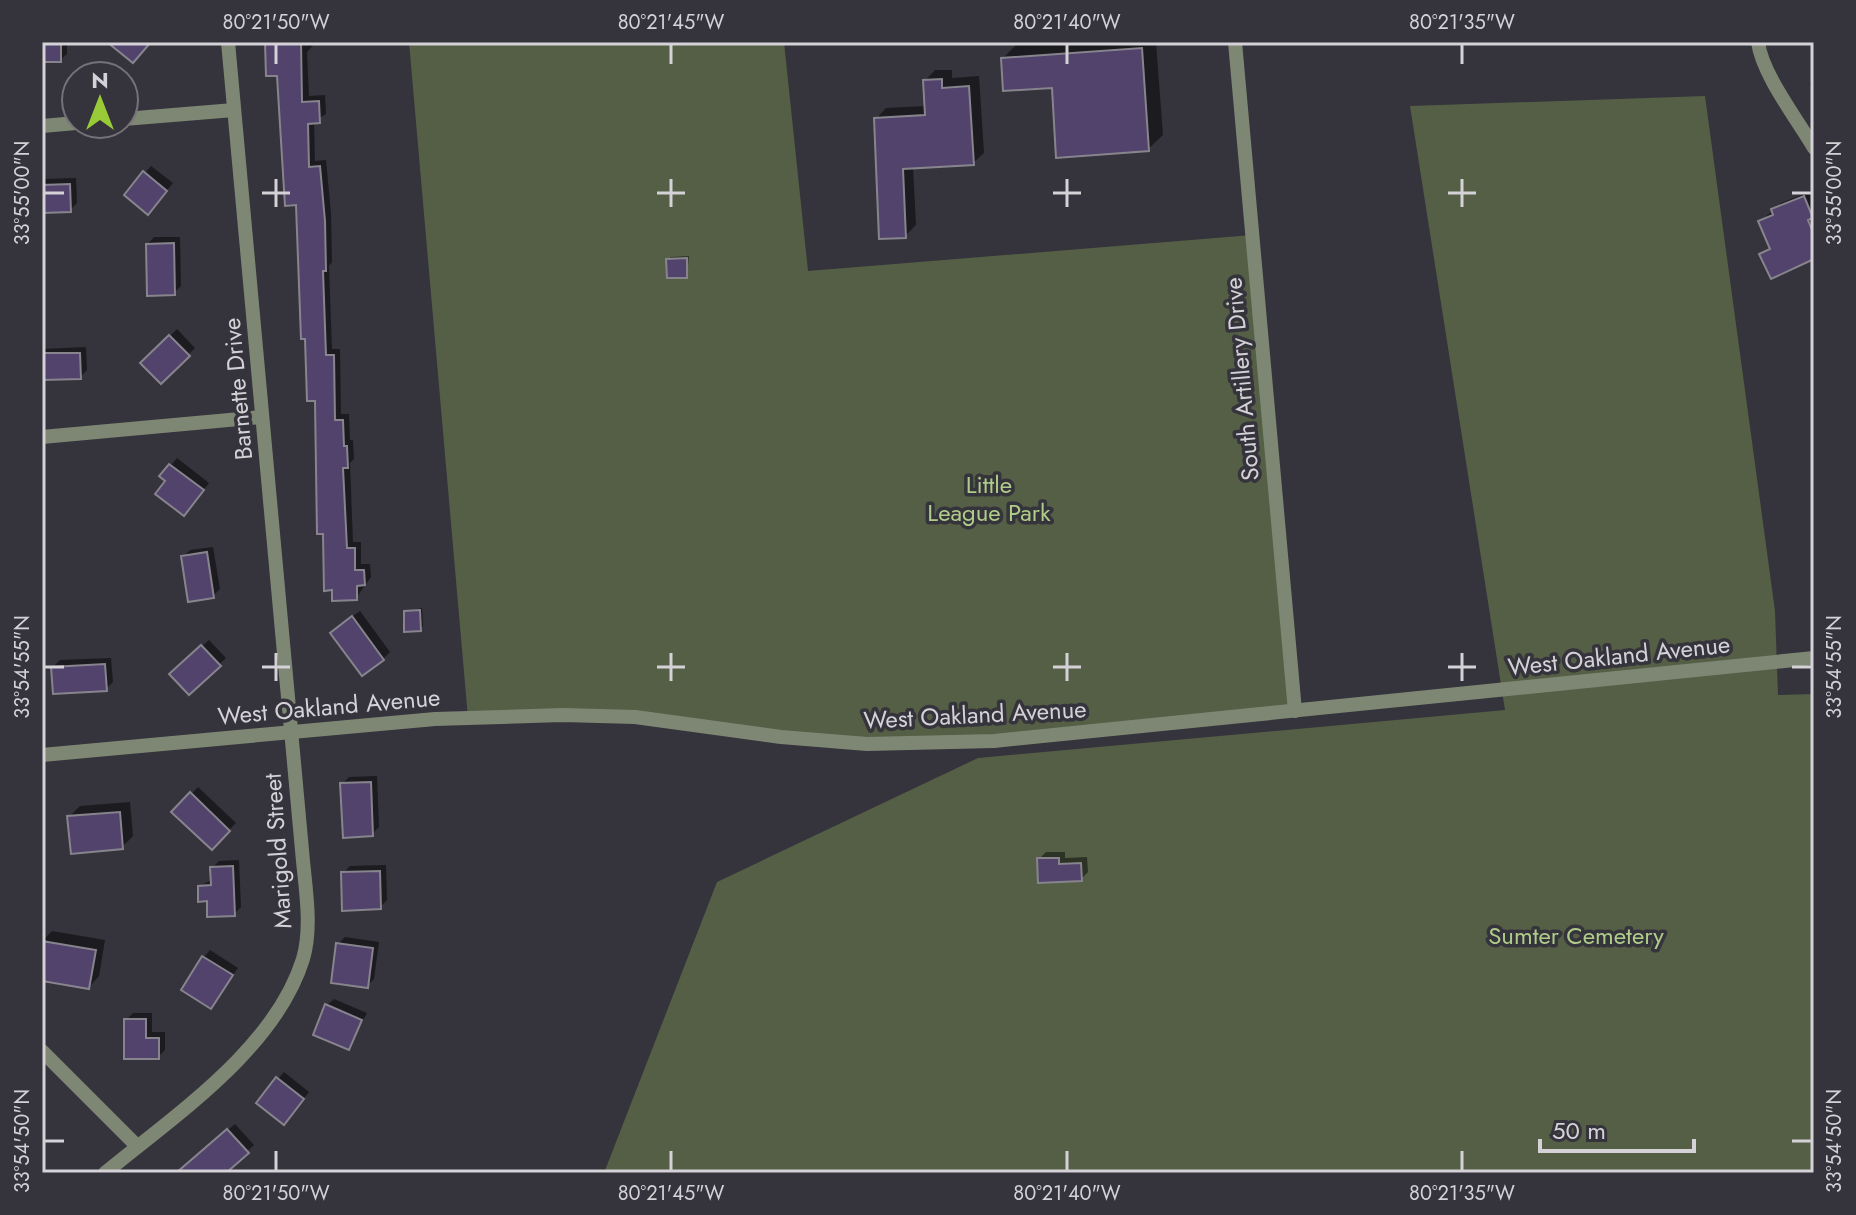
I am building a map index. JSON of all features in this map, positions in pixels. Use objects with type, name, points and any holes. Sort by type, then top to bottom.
[{"type":"street","name":"Barnette Drive","points":[[228,42],[291,732]]},
{"type":"street","name":"South Artillery Drive","points":[[1235,42],[1295,711]]},
{"type":"street","points":[[1758,42],[1759,53],[1814,148]]},
{"type":"street","points":[[140,118],[234,110]]},
{"type":"street","points":[[42,437],[262,417]]},
{"type":"street","name":"West Oakland Avenue","points":[[42,755],[435,719],[563,715],[635,717],[822,741],[915,744],[994,741],[1814,658]]},
{"type":"street","name":"Marigold Street","points":[[105,1173],[243,1055],[281,1007],[303,958],[307,909],[291,732]]},
{"type":"street","points":[[42,1051],[137,1146]]},
{"type":"green space","name":"Little League Park","points":[[409,42],[784,42],[808,271],[1252,235],[1295,711],[915,744],[673,721],[468,718]]},
{"type":"green space","name":"Sumter Cemetery","points":[[1705,96],[1775,611],[1778,695],[1814,694],[1814,1173],[604,1173],[717,882],[978,758],[1505,710],[1410,106]]},
{"type":"building","points":[[42,42],[61,42],[60,62],[42,62]]},
{"type":"building","points":[[107,42],[151,42],[136,60],[129,60]]},
{"type":"building","points":[[265,42],[301,42],[302,102],[319,101],[320,123],[308,124],[309,167],[320,166],[325,221],[326,355],[334,355],[335,420],[343,420],[344,446],[347,446],[348,468],[343,468],[347,548],[355,548],[355,570],[364,570],[365,585],[357,586],[357,600],[332,601],[332,590],[324,591],[323,534],[317,534],[315,401],[307,401],[305,339],[301,339],[296,205],[285,206],[277,76],[266,76]]},
{"type":"building","points":[[1142,48],[1149,151],[1056,158],[1052,88],[1003,91],[1001,58]]},
{"type":"building","points":[[942,79],[942,88],[969,86],[974,165],[903,169],[906,238],[879,239],[874,118],[925,115],[923,80]]},
{"type":"building","points":[[143,171],[167,191],[148,215],[124,195]]},
{"type":"building","points":[[70,184],[71,212],[42,213],[42,185]]},
{"type":"building","points":[[1804,196],[1813,218],[1808,220],[1814,235],[1814,259],[1771,279],[1759,254],[1770,249],[1758,221],[1773,215],[1771,209]]},
{"type":"building","points":[[174,243],[175,295],[147,296],[146,244]]},
{"type":"building","points":[[687,258],[687,278],[667,278],[666,259]]},
{"type":"building","points":[[169,335],[190,356],[161,384],[140,363]]},
{"type":"building","points":[[42,353],[80,353],[81,379],[42,380]]},
{"type":"building","points":[[169,464],[204,490],[184,516],[155,494],[165,481],[159,476]]},
{"type":"building","points":[[207,552],[214,598],[188,602],[181,556]]},
{"type":"building","points":[[420,610],[421,631],[404,632],[404,611]]},
{"type":"building","points":[[352,616],[384,660],[362,676],[330,633]]},
{"type":"building","points":[[201,645],[221,666],[189,695],[169,674]]},
{"type":"building","points":[[105,664],[107,691],[53,694],[51,667]]},
{"type":"building","points":[[371,782],[373,836],[343,838],[340,783]]},
{"type":"building","points":[[190,792],[230,831],[212,850],[171,812]]},
{"type":"building","points":[[120,812],[123,849],[71,854],[67,816]]},
{"type":"building","points":[[1037,858],[1059,858],[1059,864],[1081,863],[1082,881],[1038,883]]},
{"type":"building","points":[[233,866],[235,916],[207,917],[207,901],[198,902],[198,886],[211,885],[210,867]]},
{"type":"building","points":[[380,871],[381,909],[342,911],[341,872]]},
{"type":"building","points":[[42,941],[96,950],[89,989],[42,981]]},
{"type":"building","points":[[336,943],[373,948],[368,988],[331,983]]},
{"type":"building","points":[[202,956],[233,975],[211,1009],[181,990]]},
{"type":"building","points":[[325,1004],[362,1020],[349,1050],[313,1035]]},
{"type":"building","points":[[124,1019],[146,1019],[146,1038],[159,1038],[159,1059],[124,1059]]},
{"type":"building","points":[[276,1077],[304,1099],[284,1125],[256,1103]]},
{"type":"building","points":[[227,1129],[249,1153],[226,1173],[176,1173]]}]
